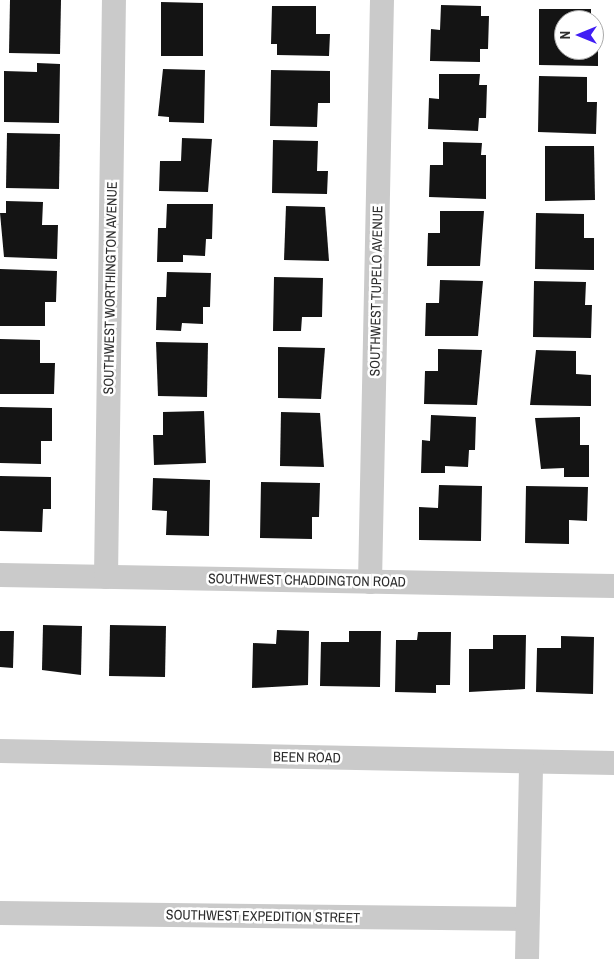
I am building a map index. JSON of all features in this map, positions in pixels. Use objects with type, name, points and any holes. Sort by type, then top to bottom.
[{"type":"street","name":"SOUTHWEST WORTHINGTON AVENUE","points":[[106,577],[114,0]]},
{"type":"street","name":"SOUTHWEST TUPELO AVENUE","points":[[370,582],[382,0]]},
{"type":"street","name":"SOUTHWEST CHADDINGTON ROAD","points":[[0,575],[614,586]]},
{"type":"street","name":"BEEN ROAD","points":[[0,751],[614,763]]},
{"type":"street","points":[[527,959],[531,762]]},
{"type":"street","name":"SOUTHWEST EXPEDITION STREET","points":[[0,913],[527,919]]},
{"type":"building","points":[[10,0],[61,0],[60,54],[9,53]]},
{"type":"building","points":[[161,2],[203,3],[203,56],[161,56]]},
{"type":"building","points":[[441,5],[481,6],[481,16],[489,16],[488,49],[480,49],[480,62],[430,61],[431,29],[440,30]]},
{"type":"building","points":[[272,6],[316,6],[316,34],[330,34],[329,56],[277,55],[277,44],[271,44]]},
{"type":"building","points":[[539,9],[591,9],[554,10],[554,60],[598,60],[598,66],[539,65]]},
{"type":"building","points":[[37,63],[60,64],[59,123],[4,122],[4,71],[37,72]]},
{"type":"building","points":[[163,69],[205,70],[204,123],[169,122],[169,117],[158,116]]},
{"type":"building","points":[[271,70],[330,71],[330,103],[318,103],[317,127],[270,126]]},
{"type":"building","points":[[439,74],[480,74],[479,85],[487,85],[486,118],[479,118],[478,131],[428,129],[429,98],[439,99]]},
{"type":"building","points":[[539,76],[587,77],[587,102],[597,102],[596,134],[538,132]]},
{"type":"building","points":[[7,133],[60,134],[59,189],[6,188]]},
{"type":"building","points":[[182,138],[212,139],[208,192],[159,191],[160,161],[181,161]]},
{"type":"building","points":[[273,140],[318,141],[317,171],[328,171],[327,194],[272,193]]},
{"type":"building","points":[[443,142],[482,143],[481,155],[486,155],[486,199],[429,197],[430,165],[443,165]]},
{"type":"building","points":[[545,146],[594,146],[595,200],[545,201]]},
{"type":"building","points":[[6,201],[43,202],[42,225],[58,225],[57,259],[4,257],[0,213],[6,213]]},
{"type":"building","points":[[167,204],[213,204],[212,239],[206,239],[205,256],[183,255],[183,262],[157,262],[158,228],[166,228]]},
{"type":"building","points":[[286,206],[325,207],[329,261],[284,260]]},
{"type":"building","points":[[440,211],[484,211],[480,266],[427,266],[428,233],[440,233]]},
{"type":"building","points":[[536,213],[584,214],[584,238],[594,238],[594,270],[535,269]]},
{"type":"building","points":[[0,269],[57,271],[56,302],[45,302],[45,326],[0,326]]},
{"type":"building","points":[[167,272],[211,273],[210,307],[203,307],[203,324],[182,323],[181,331],[156,330],[157,297],[166,297]]},
{"type":"building","points":[[274,277],[323,278],[322,317],[302,317],[301,331],[273,331]]},
{"type":"building","points":[[440,280],[483,281],[478,336],[425,336],[426,303],[439,303]]},
{"type":"building","points":[[534,281],[586,282],[585,305],[592,305],[591,338],[533,337]]},
{"type":"building","points":[[0,339],[40,340],[40,363],[55,363],[54,394],[0,394]]},
{"type":"building","points":[[156,342],[208,343],[207,397],[158,396]]},
{"type":"building","points":[[278,347],[325,348],[321,399],[278,398]]},
{"type":"building","points":[[438,349],[482,350],[477,405],[424,404],[425,371],[438,371]]},
{"type":"building","points":[[536,350],[576,351],[576,374],[591,375],[591,406],[530,405]]},
{"type":"building","points":[[0,407],[52,408],[52,441],[41,441],[41,464],[0,463]]},
{"type":"building","points":[[204,411],[206,463],[154,465],[153,435],[163,435],[163,412]]},
{"type":"building","points":[[281,412],[320,413],[324,467],[280,466]]},
{"type":"building","points":[[431,415],[476,417],[475,450],[469,450],[468,467],[445,466],[445,473],[421,473],[422,440],[430,441]]},
{"type":"building","points":[[580,417],[580,445],[589,445],[589,477],[564,477],[564,468],[541,469],[535,418]]},
{"type":"building","points":[[0,476],[51,477],[51,509],[43,509],[42,532],[0,531]]},
{"type":"building","points":[[153,478],[210,480],[209,536],[166,535],[167,511],[152,510]]},
{"type":"building","points":[[261,482],[320,483],[319,517],[312,517],[312,539],[260,538]]},
{"type":"building","points":[[439,485],[482,486],[481,541],[419,540],[419,507],[438,508]]},
{"type":"building","points":[[526,486],[588,487],[587,521],[569,520],[569,544],[525,543]]},
{"type":"building","points":[[43,625],[82,626],[81,675],[42,670]]},
{"type":"building","points":[[110,625],[166,626],[165,677],[109,676]]},
{"type":"building","points":[[277,630],[309,631],[308,685],[252,688],[253,643],[276,644]]},
{"type":"building","points":[[0,631],[14,631],[13,668],[0,667]]},
{"type":"building","points":[[349,631],[381,631],[380,687],[320,686],[321,642],[349,642]]},
{"type":"building","points":[[418,632],[451,632],[450,685],[436,685],[436,693],[395,692],[396,640],[417,640]]},
{"type":"building","points":[[493,635],[526,635],[525,689],[469,692],[469,649],[493,649]]},
{"type":"building","points":[[561,636],[594,637],[593,694],[536,692],[537,648],[561,648]]}]
